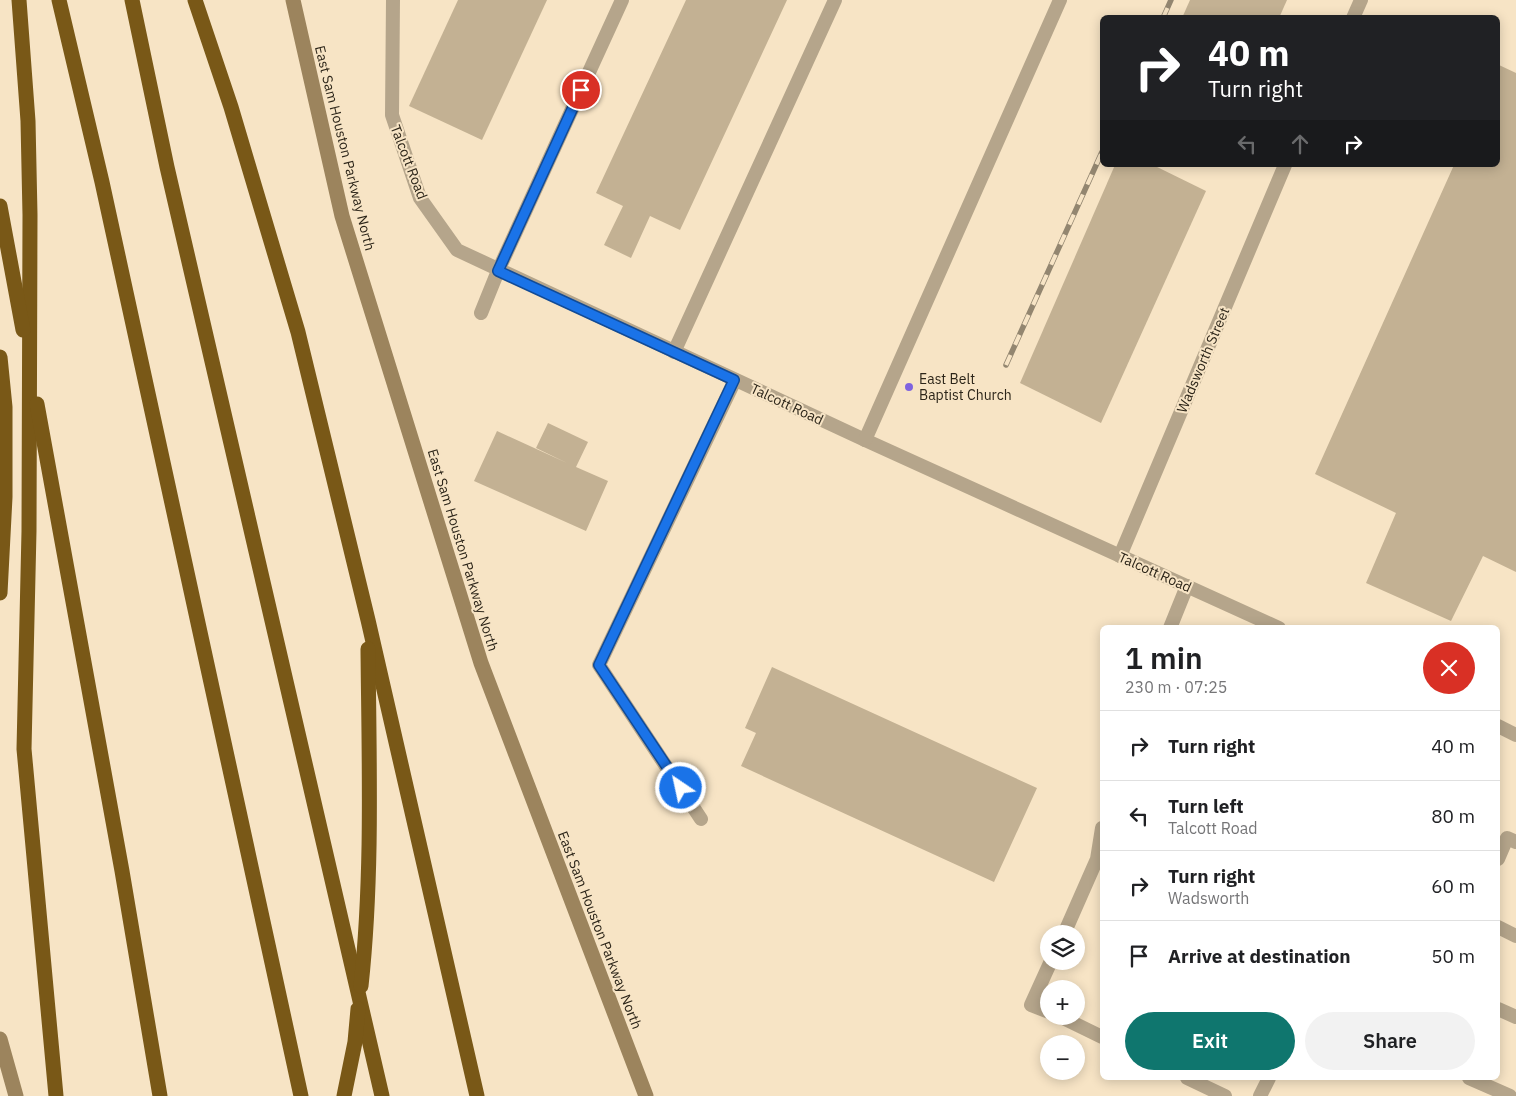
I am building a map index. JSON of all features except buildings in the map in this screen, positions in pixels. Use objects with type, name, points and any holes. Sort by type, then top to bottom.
[{"type":"highway","points":[[19,0],[28,121],[30,215],[29,531],[24,749],[56,1096]]},
{"type":"highway","points":[[59,0],[102,182],[301,1096]]},
{"type":"highway","points":[[132,0],[167,167],[382,1096]]},
{"type":"highway","points":[[194,0],[231,107],[298,332],[368,620],[477,1096]]},
{"type":"highway","points":[[0,206],[76,620],[160,1096]]},
{"type":"highway","points":[[0,357],[5,407],[5,477],[0,593]]},
{"type":"highway","points":[[344,1096],[355,1042],[370,854],[368,620]]},
{"type":"main road","name":"East Sam Houston Parkway North","points":[[294,0],[342,216],[481,663],[646,1096]]},
{"type":"main road","points":[[0,1039],[16,1096]]},
{"type":"lane","name":"Talcott Road","points":[[393,0],[392,115],[420,198],[457,250],[498,271],[734,380],[1272,625]]},
{"type":"lane","points":[[480,313],[622,0]]},
{"type":"lane","points":[[674,352],[835,0]]},
{"type":"lane","points":[[865,440],[1060,0]]},
{"type":"lane","points":[[1354,15],[1361,0]]},
{"type":"lane","name":"Wadsworth Street","points":[[1120,556],[1284,167]]},
{"type":"lane","points":[[702,819],[599,665],[734,380]]},
{"type":"lane","points":[[1171,625],[1187,586]]},
{"type":"lane","points":[[1500,727],[1516,735]]},
{"type":"lane","points":[[1500,854],[1507,838],[1516,842]]},
{"type":"lane","points":[[1068,925],[1097,859],[1100,840]]},
{"type":"lane","points":[[1500,929],[1516,936]]},
{"type":"lane","points":[[1040,986],[1032,1005],[1040,1008]]},
{"type":"lane","points":[[1500,1010],[1516,1017]]},
{"type":"lane","points":[[1077,1025],[1100,1036]]},
{"type":"lane","points":[[1191,1080],[1226,1096]]},
{"type":"lane","points":[[1260,1096],[1268,1080]]},
{"type":"lane","points":[[1474,1080],[1510,1096]]},
{"type":"railway","points":[[1164,15],[1171,0]]},
{"type":"railway","points":[[1006,365],[1100,156]]},
{"type":"place","name":"East Belt Baptist Church","points":[[909,387]]},
{"type":"route","points":[[581,90],[498,271],[734,380],[599,665],[681,788]]}]
